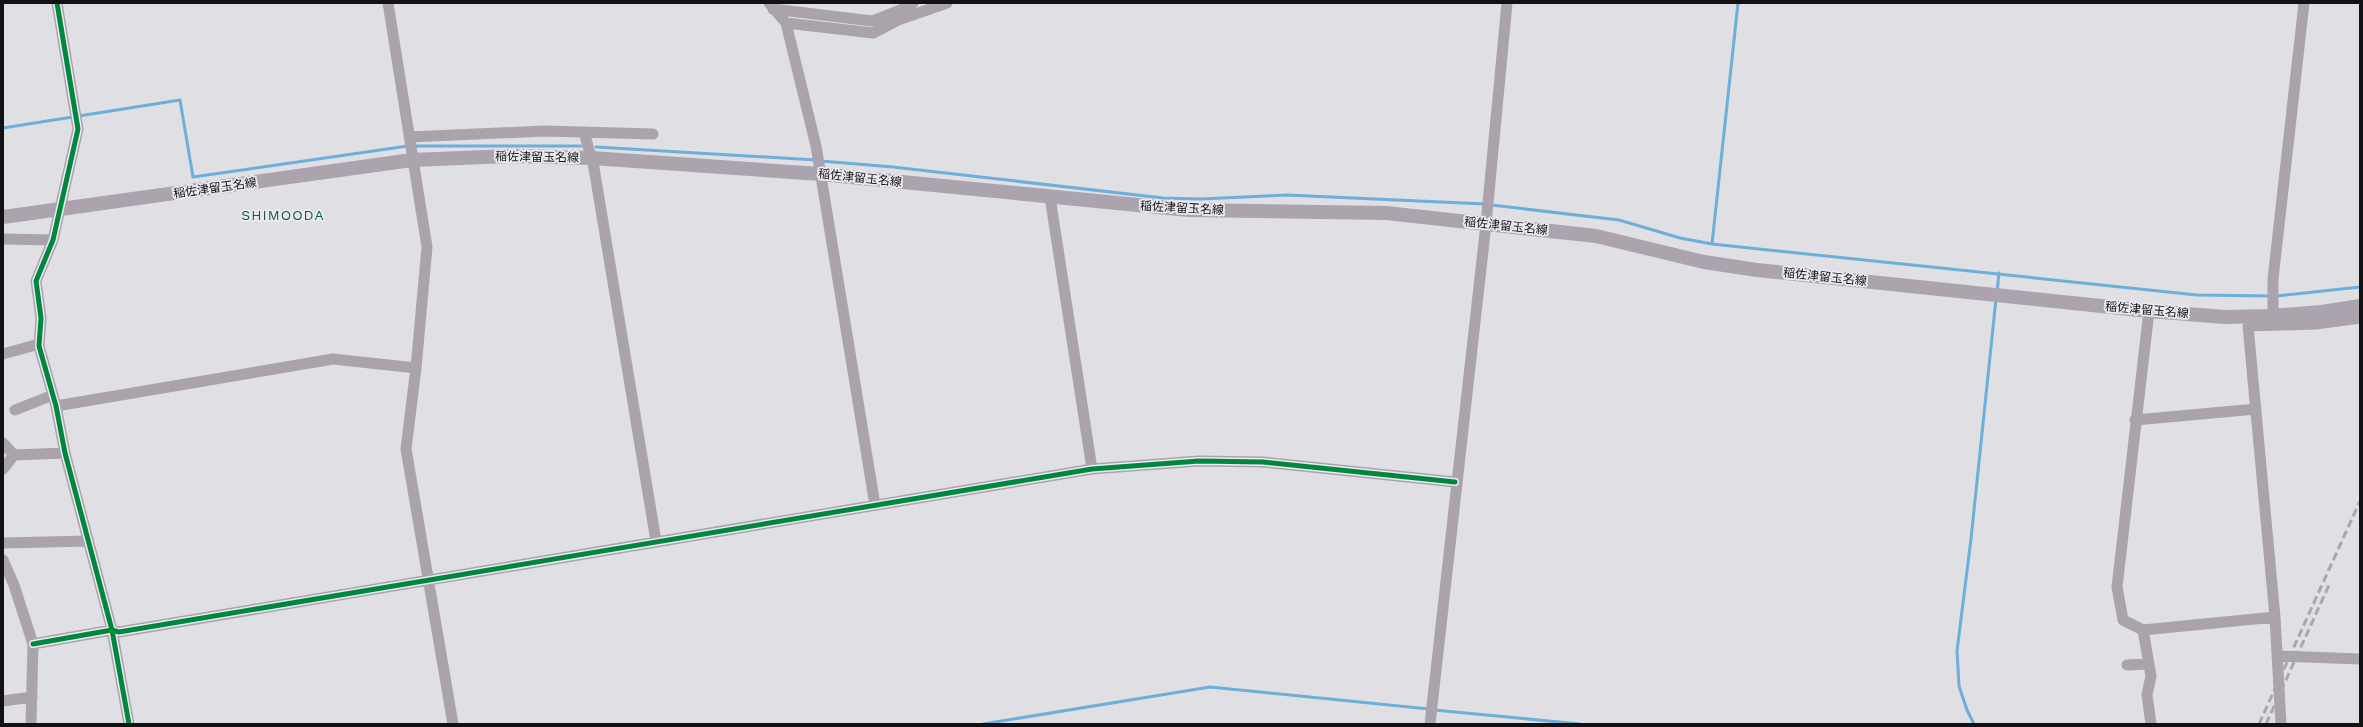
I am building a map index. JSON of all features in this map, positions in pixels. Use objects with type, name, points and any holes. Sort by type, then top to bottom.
[{"type":"main road","name":"稲佐津留玉名線","points":[[3,217],[412,159],[511,156],[592,158],[819,170],[1050,197],[1189,210],[1386,213],[1487,212],[1704,262],[1757,270],[2148,311],[2226,317],[2322,312],[2360,306]]},
{"type":"street","points":[[57,3],[78,129],[53,240],[36,281],[41,318],[39,344],[56,406],[64,453],[112,630],[129,724]]},
{"type":"street","points":[[388,3],[427,247],[416,368],[406,449],[453,724]]},
{"type":"street","points":[[771,6],[872,21],[905,8],[913,3]]},
{"type":"street","points":[[786,23],[873,33],[898,20],[947,3]]},
{"type":"street","points":[[1431,715],[1487,212],[1507,3]]},
{"type":"street","points":[[2274,314],[2272,288],[2304,3]]},
{"type":"street","points":[[771,6],[786,23],[818,154],[819,170],[875,505]]},
{"type":"street","points":[[409,137],[545,131],[653,134]]},
{"type":"street","points":[[584,132],[592,158],[656,541]]},
{"type":"street","points":[[1050,197],[1092,469]]},
{"type":"street","points":[[3,239],[53,240]]},
{"type":"street","points":[[2148,311],[2117,587],[2123,620],[2142,630],[2274,617]]},
{"type":"street","points":[[2281,724],[2274,617],[2248,326],[2274,314],[2316,324],[2360,318]]},
{"type":"street","points":[[3,354],[39,344]]},
{"type":"street","points":[[56,406],[333,359],[416,368]]},
{"type":"street","points":[[15,410],[53,395]]},
{"type":"street","points":[[2135,420],[2256,409]]},
{"type":"street","points":[[3,443],[14,455]]},
{"type":"street","points":[[3,469],[14,455],[64,453]]},
{"type":"street","points":[[33,644],[112,630],[119,632],[428,581],[656,541],[1092,469],[1199,461],[1263,462],[1456,482]]},
{"type":"street","points":[[3,543],[88,541]]},
{"type":"street","points":[[3,560],[14,585],[33,644],[31,724]]},
{"type":"street","points":[[2142,630],[2151,676],[2147,695],[2151,724]]},
{"type":"street","points":[[2277,656],[2360,659]]},
{"type":"street","points":[[2127,665],[2149,664]]},
{"type":"street","points":[[3,701],[32,697]]},
{"type":"waterway","points":[[1712,244],[1738,3]]},
{"type":"waterway","points":[[3,128],[180,100],[193,177],[408,146]]},
{"type":"waterway","points":[[413,146],[581,146]]},
{"type":"waterway","points":[[596,147],[816,160]]},
{"type":"waterway","points":[[821,161],[893,167],[1163,198],[1200,199],[1287,195],[1485,204]]},
{"type":"waterway","points":[[1491,205],[1619,220],[1680,238],[1712,244],[2197,295],[2271,296]]},
{"type":"waterway","points":[[1997,292],[1999,273]]},
{"type":"waterway","points":[[2276,296],[2360,287]]},
{"type":"waterway","points":[[1974,724],[1967,710],[1959,686],[1957,651],[1971,539],[1996,299]]},
{"type":"waterway","points":[[983,724],[1210,687],[1429,709]]},
{"type":"waterway","points":[[1434,710],[1580,724]]},
{"type":"railway","points":[[2259,724],[2360,501]]},
{"type":"railway","points":[[2266,724],[2329,585]]},
{"type":"cycle path","points":[[57,3],[78,129],[53,240],[36,281],[41,318],[39,346],[56,406],[65,453],[112,630],[129,724]]},
{"type":"cycle path","points":[[33,644],[112,630],[119,632],[1092,469],[1199,461],[1263,462],[1455,482]]},
{"type":"district","name":"SHIMOODA","points":[[283,215]]}]
